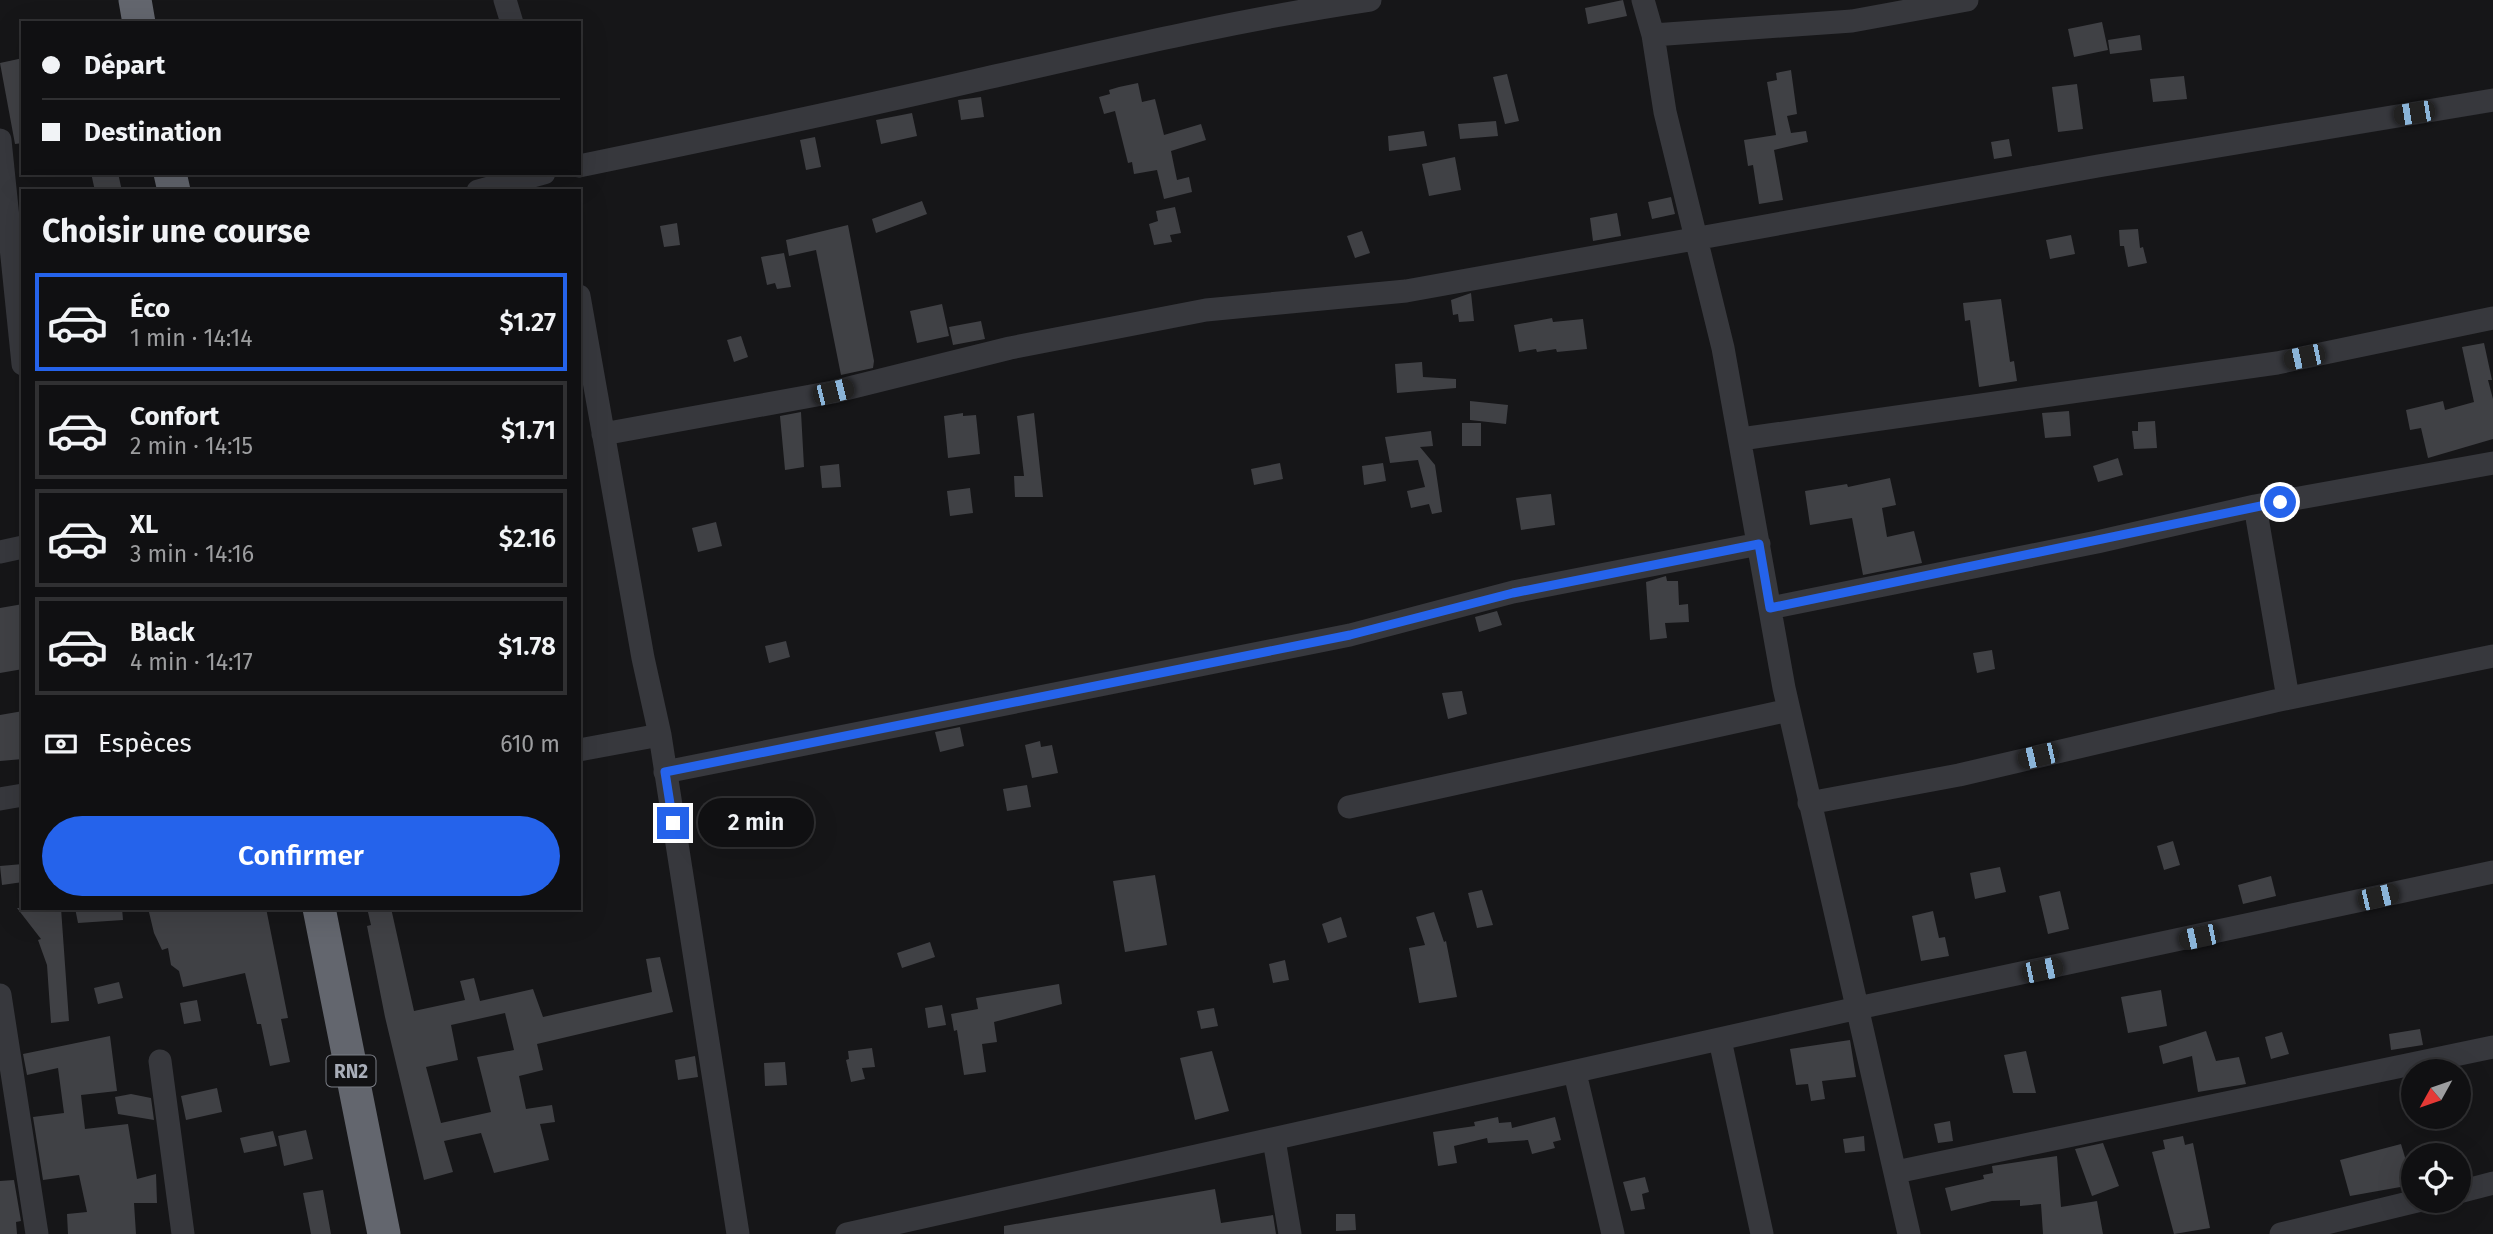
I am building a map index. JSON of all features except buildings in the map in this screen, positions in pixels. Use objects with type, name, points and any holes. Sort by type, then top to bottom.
[{"type":"highway","points":[[135,0],[139,21]]},
{"type":"highway","name":"RN2","points":[[319,910],[384,1234]]},
{"type":"street","points":[[505,0],[511,21]]},
{"type":"street","points":[[581,166],[776,126],[1105,52],[1315,8],[1370,0]]},
{"type":"street","points":[[1643,0],[1653,35],[1665,112],[1723,348],[1789,710],[1809,803],[1909,1234]]},
{"type":"street","points":[[1653,35],[1852,21],[1967,0]]},
{"type":"street","points":[[603,434],[833,392],[1010,348],[1206,310],[1406,291],[2098,166],[2493,100]]},
{"type":"street","points":[[0,139],[21,346]]},
{"type":"street","points":[[485,189],[537,175]]},
{"type":"street","points":[[581,308],[660,735],[738,1234]]},
{"type":"street","points":[[1741,439],[2277,363],[2493,318]]},
{"type":"street","points":[[1770,608],[2097,542],[2255,506],[2493,463]]},
{"type":"street","points":[[2255,506],[2287,698]]},
{"type":"street","points":[[665,772],[1350,635],[1513,593],[1759,544]]},
{"type":"street","points":[[0,552],[21,547]]},
{"type":"street","points":[[1809,803],[1959,775],[2287,698],[2493,656]]},
{"type":"street","points":[[1349,807],[1789,710]]},
{"type":"street","points":[[581,750],[660,735]]},
{"type":"street","points":[[0,799],[21,795]]},
{"type":"street","points":[[847,1234],[1858,1008],[2493,872]]},
{"type":"street","points":[[0,995],[37,1234]]},
{"type":"street","points":[[1720,1040],[1762,1234]]},
{"type":"street","points":[[1896,1172],[2493,1047]]},
{"type":"street","points":[[160,1061],[183,1234]]},
{"type":"street","points":[[1575,1073],[1613,1234]]},
{"type":"street","points":[[1274,1140],[1290,1234]]},
{"type":"street","points":[[2471,1189],[2493,1183]]},
{"type":"street","points":[[2281,1234],[2401,1205]]},
{"type":"route","points":[[673,823],[665,772],[1350,635],[1513,593],[1759,544],[1770,608],[2280,502]]}]
